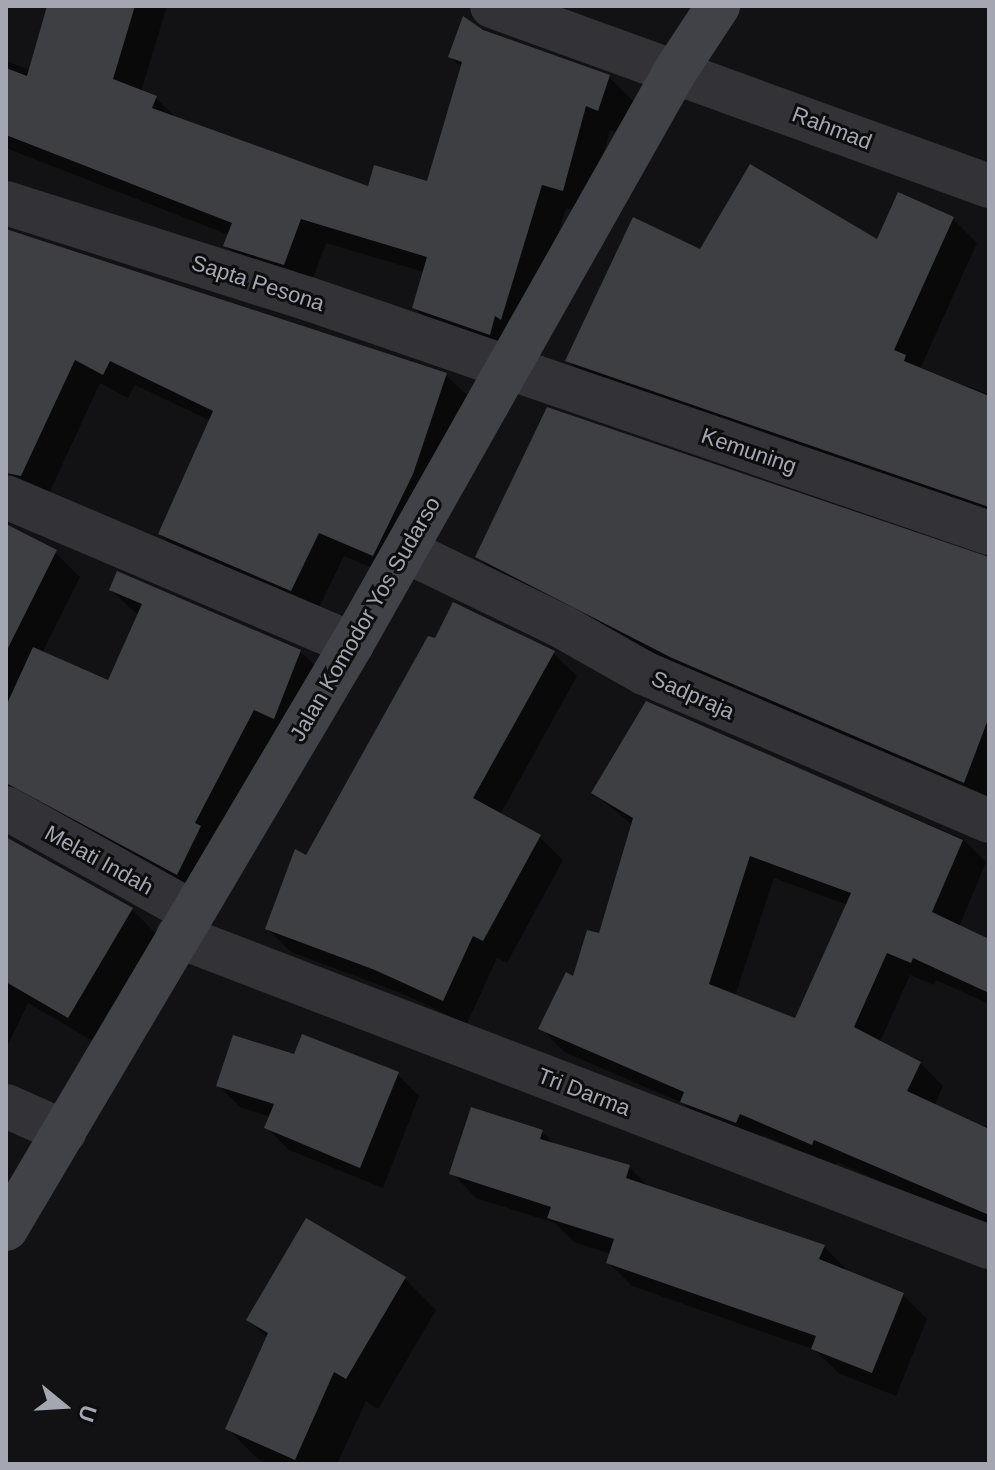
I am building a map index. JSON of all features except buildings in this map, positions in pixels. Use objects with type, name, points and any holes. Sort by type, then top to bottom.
[{"type":"street","name":"Rahmad","points":[[492,6],[676,70],[989,186]]},
{"type":"street","name":"Jalan Komodor Yos Sudarso","points":[[6,1229],[352,644],[676,70],[718,6]]},
{"type":"street","name":"Sapta Pesona","points":[[6,203],[508,369]]},
{"type":"street","name":"Kemuning","points":[[508,369],[989,533]]},
{"type":"street","points":[[6,497],[352,644]]},
{"type":"street","name":"Sadpraja","points":[[406,551],[658,679],[989,821]]},
{"type":"street","name":"Melati Indah","points":[[6,808],[185,924]]},
{"type":"street","name":"Tri Darma","points":[[185,924],[989,1247]]},
{"type":"street","points":[[6,1106],[65,1132]]}]
